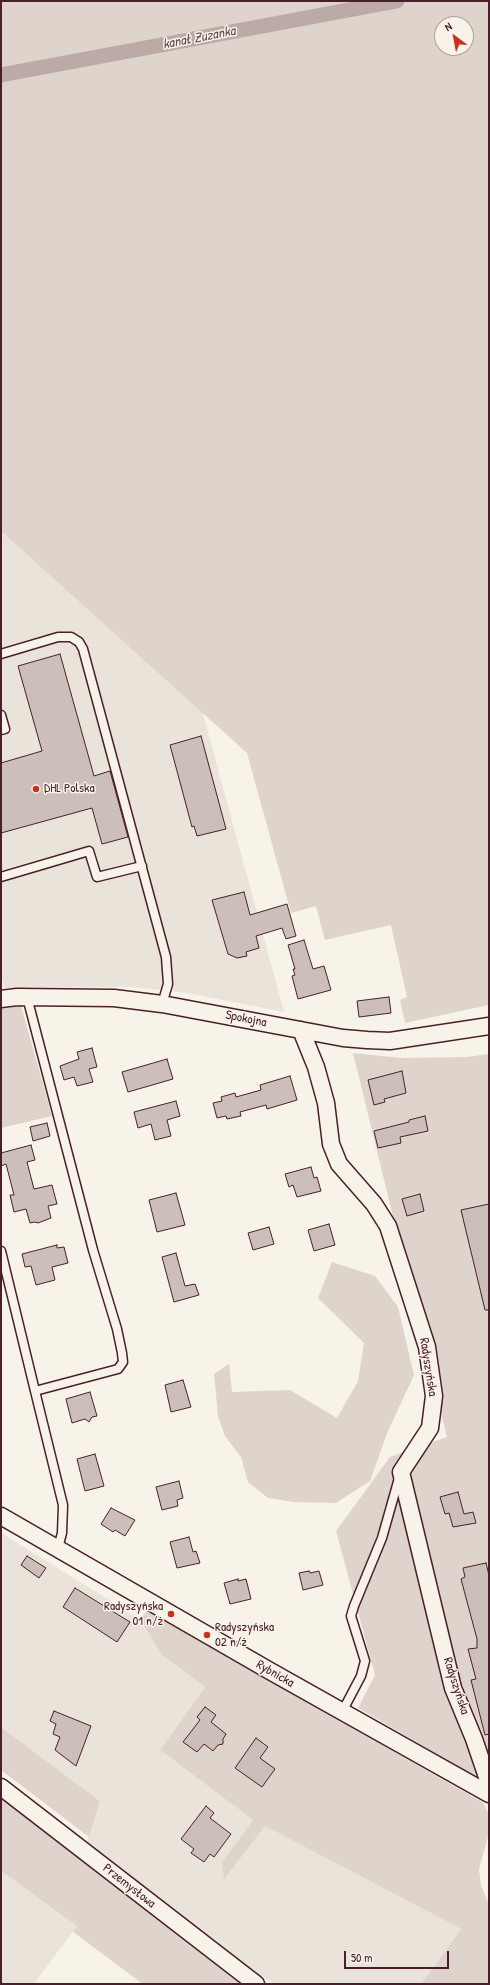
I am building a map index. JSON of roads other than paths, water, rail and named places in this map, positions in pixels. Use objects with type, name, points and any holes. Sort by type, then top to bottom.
[{"type":"street","name":"Spokojna","points":[[1,999],[27,997],[114,998],[162,1004],[343,1038],[390,1041],[489,1026]]},
{"type":"street","name":"Radyszyńska","points":[[301,1030],[316,1067],[326,1103],[331,1144],[339,1164],[374,1204],[388,1226],[427,1347],[434,1396],[430,1428],[400,1472],[454,1688],[489,1783]]},
{"type":"street","name":"Rybnicka","points":[[1,1516],[342,1712],[489,1794]]},
{"type":"street","name":"Przemysłowa","points":[[1,1787],[256,1984]]},
{"type":"lane","points":[[1,654],[58,637],[71,637],[79,642],[85,656],[166,957],[169,974],[168,984],[162,1004]]},
{"type":"lane","points":[[1,715],[5,729],[1,730]]},
{"type":"lane","points":[[1,877],[89,851],[97,877],[142,866]]},
{"type":"lane","points":[[27,997],[95,1256],[118,1329],[123,1362],[118,1369],[35,1391]]},
{"type":"lane","points":[[1,1251],[63,1505],[62,1533],[58,1548]]},
{"type":"lane","points":[[342,1712],[362,1676],[365,1661],[352,1616],[353,1611],[382,1538],[400,1472]]},
{"type":"waterway","name":"kanał Zuzanka","points":[[1,75],[397,1]]},
{"type":"place","name":"DHL Polska","points":[[36,789]]},
{"type":"place","name":"Radyszyńska 01 n/ż","points":[[171,1614]]},
{"type":"place","name":"Radyszyńska 02 n/ż","points":[[207,1635]]}]
